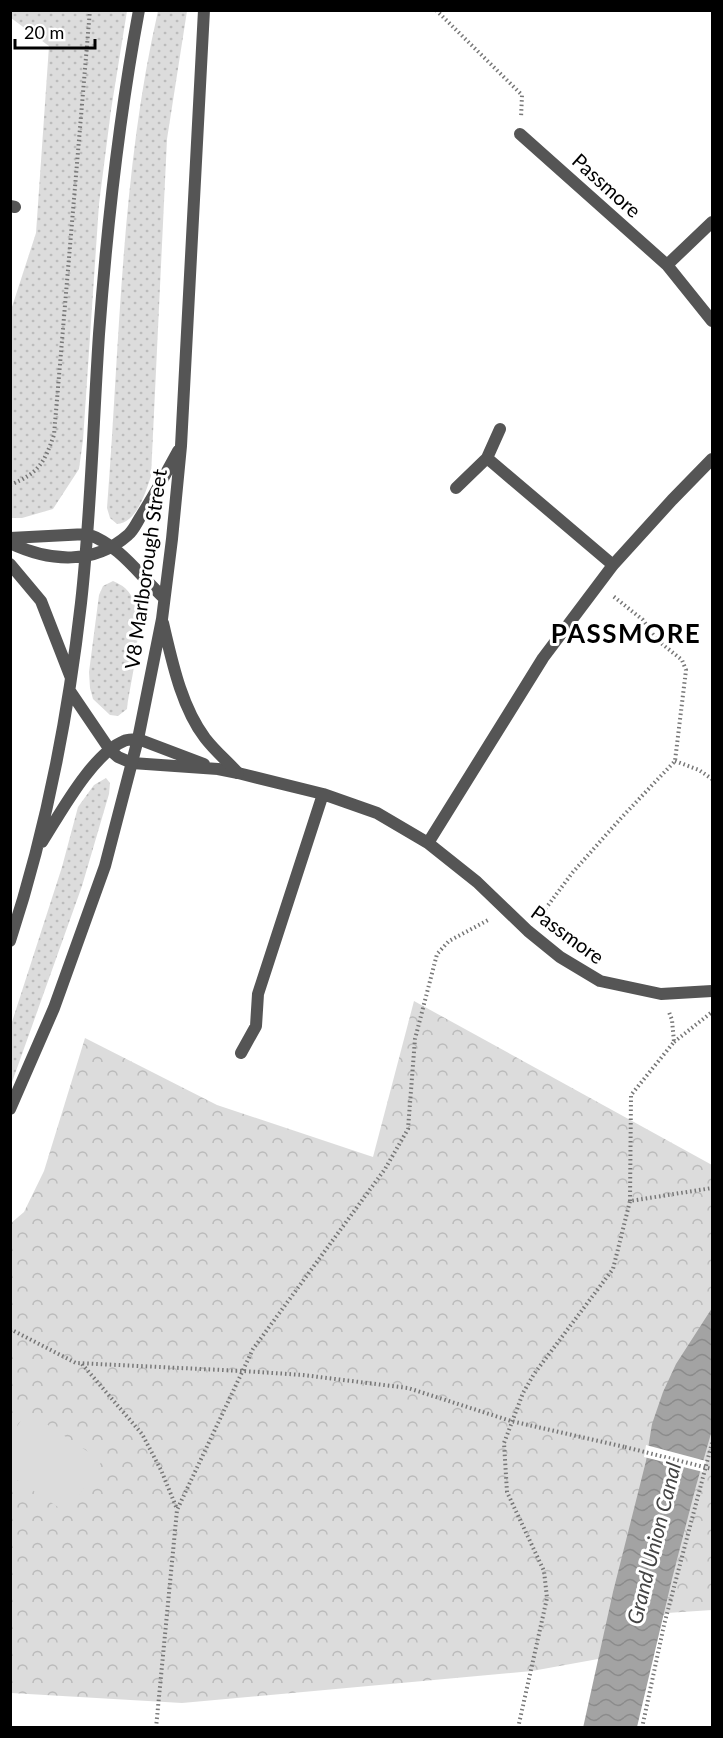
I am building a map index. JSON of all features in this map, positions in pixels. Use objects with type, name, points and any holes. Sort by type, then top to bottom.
[{"type":"street","points":[[10,941],[48,806],[71,685],[87,534],[99,335],[111,200],[139,10]]},
{"type":"street","name":"V8 Marlborough Street","points":[[10,1109],[54,1008],[105,866],[138,739],[162,619],[181,446],[204,10]]},
{"type":"street","name":"Passmore","points":[[520,134],[667,265],[712,321]]},
{"type":"street","points":[[667,265],[712,222]]},
{"type":"street","points":[[456,488],[487,458],[500,429]]},
{"type":"street","points":[[10,543],[38,553],[63,558],[95,555],[112,546],[130,534],[181,446]]},
{"type":"street","points":[[487,458],[613,565]]},
{"type":"street","points":[[428,843],[543,658],[613,565],[712,459]]},
{"type":"street","points":[[10,538],[87,534],[112,546],[164,598]]},
{"type":"street","points":[[10,564],[40,601],[71,685],[110,750],[118,757],[132,763]]},
{"type":"street","points":[[162,619],[172,660],[188,706],[205,738],[238,773]]},
{"type":"street","points":[[36,853],[85,777],[110,750],[125,740],[138,739]]},
{"type":"street","name":"Passmore","points":[[138,739],[218,769]]},
{"type":"street","name":"Passmore","points":[[132,763],[218,769],[238,773],[323,794],[377,813],[428,843],[477,882],[528,931],[560,957],[600,981],[662,994],[712,991]]},
{"type":"street","points":[[241,1053],[255,1026],[258,994],[323,794]]},
{"type":"path","points":[[10,485],[28,478],[45,460],[54,435],[90,10]]},
{"type":"path","points":[[436,10],[522,95],[520,134]]},
{"type":"path","points":[[528,931],[573,872],[675,761],[686,670],[682,660],[656,639],[643,620],[599,584]]},
{"type":"path","points":[[675,761],[699,770],[712,779]]},
{"type":"path","points":[[156,1728],[177,1509],[253,1349],[385,1169],[408,1129],[415,1039],[437,954],[449,941],[465,931],[507,911]]},
{"type":"path","points":[[662,994],[672,1020],[674,1042]]},
{"type":"path","points":[[518,1728],[547,1598],[544,1571],[507,1492],[504,1443],[523,1393],[534,1374],[613,1269],[630,1201],[630,1095],[674,1042],[712,1012]]},
{"type":"path","points":[[630,1201],[712,1188]]},
{"type":"path","points":[[10,1329],[76,1363],[303,1375],[408,1388],[511,1421],[712,1469]]},
{"type":"path","points":[[82,1364],[142,1434],[161,1470],[177,1509]]},
{"type":"path","points":[[642,1728],[664,1625],[712,1443]]},
{"type":"green space","points":[[11,10],[127,11],[99,204],[83,440],[79,469],[53,509],[22,518],[11,518],[11,310],[36,233],[49,46],[11,18]]},
{"type":"green space","points":[[158,11],[187,11],[167,139],[151,476],[140,505],[130,518],[117,524],[110,518],[107,508],[124,258],[136,134]]},
{"type":"green space","points":[[113,581],[125,588],[133,599],[138,628],[135,664],[127,709],[118,716],[110,715],[93,699],[89,672],[99,595],[103,586]]},
{"type":"green space","points":[[106,778],[110,783],[109,794],[82,886],[11,1085],[11,1025],[62,867],[78,807],[94,785]]},
{"type":"green space","points":[[414,1001],[712,1165],[712,1610],[667,1613],[598,1659],[532,1671],[182,1703],[11,1693],[10,1224],[24,1212],[44,1171],[85,1038],[217,1105],[373,1157]]},
{"type":"green space","points":[[27,1411],[102,1461],[67,1513],[11,1476],[11,1436]]},
{"type":"water","name":"Grand Union Canal","points":[[712,1308],[712,1430],[672,1579],[637,1727],[583,1728],[613,1592],[646,1461],[652,1424],[676,1364]]},
{"type":"pier","points":[[646,1445],[706,1461],[703,1472],[644,1457]]},
{"type":"district","name":"PASSMORE","points":[[626,633]]}]
